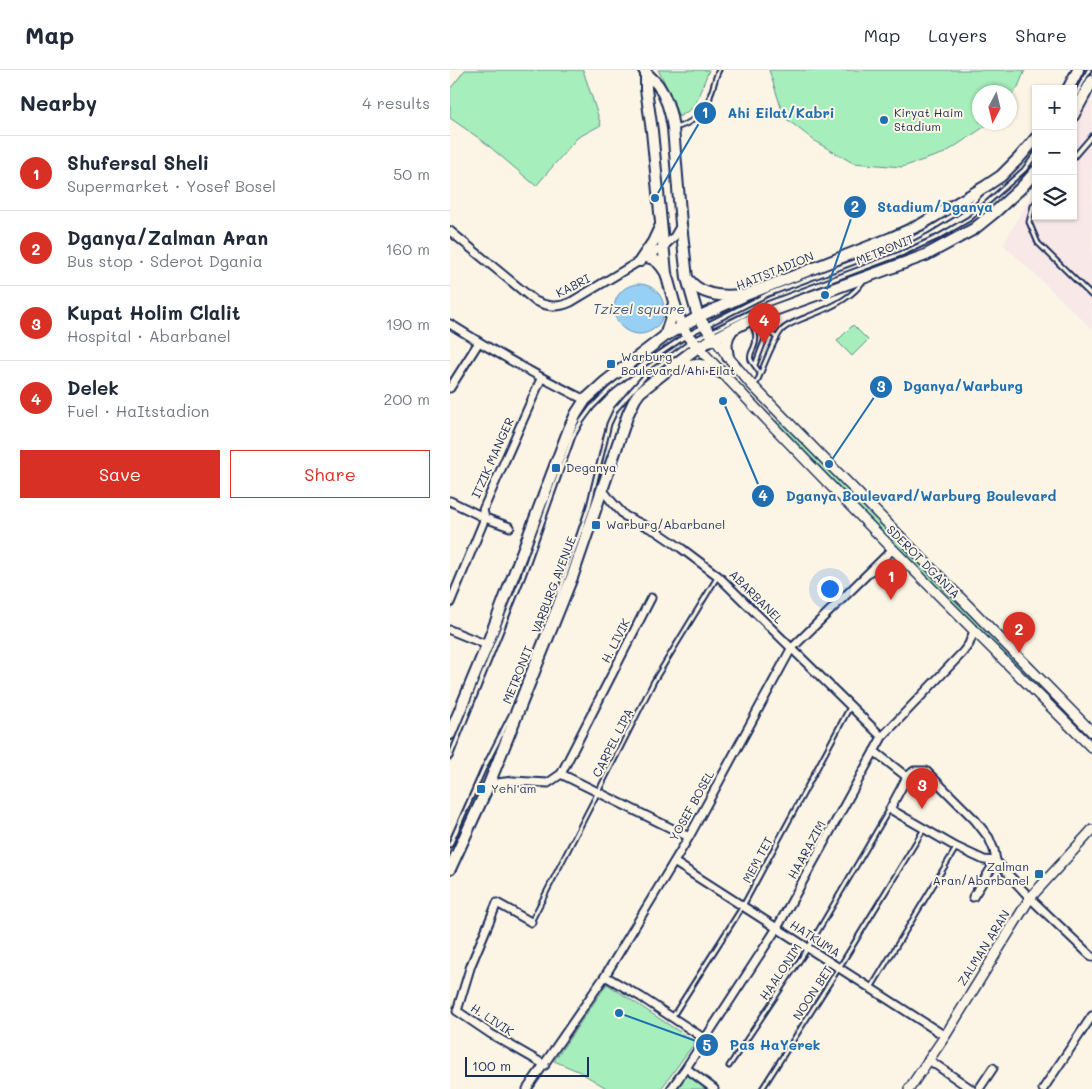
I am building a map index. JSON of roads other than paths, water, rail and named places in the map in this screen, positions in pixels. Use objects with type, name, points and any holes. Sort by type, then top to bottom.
[{"type":"main road","points":[[1070,85],[1078,70]]},
{"type":"main road","points":[[645,71],[658,85],[670,112],[687,278],[698,317],[710,332],[734,328],[768,312],[926,255],[974,229],[1021,188],[1032,175]]},
{"type":"main road","points":[[645,71],[666,273],[674,302],[690,337]]},
{"type":"main road","points":[[1077,109],[1092,81]]},
{"type":"main road","name":"HAITSTADION","points":[[698,317],[748,294],[920,225],[1001,176],[1032,143]]},
{"type":"main road","points":[[643,259],[661,224]]},
{"type":"main road","points":[[643,259],[652,258],[659,263],[666,273]]},
{"type":"main road","points":[[687,278],[697,288],[714,294],[725,296],[748,294]]},
{"type":"main road","points":[[665,336],[673,313],[674,302]]},
{"type":"main road","name":"VARBURG AVENUE","points":[[450,869],[489,784],[572,575],[628,414],[640,392],[670,368],[690,337],[698,317]]},
{"type":"main road","points":[[728,357],[726,341],[734,328]]},
{"type":"main road","name":"VARBURG AVENUE","points":[[450,734],[487,645],[569,429],[585,400],[606,381],[665,336],[690,337],[710,332]]},
{"type":"main road","points":[[670,368],[696,364],[710,366],[722,373]]},
{"type":"street","name":"KABRI","points":[[450,231],[535,301],[548,306],[564,305],[571,302],[663,247],[674,237],[681,224]]},
{"type":"street","points":[[450,324],[541,378],[585,400]]},
{"type":"street","name":"SDEROT DGANIA","points":[[710,332],[751,384],[1092,732]]},
{"type":"street","name":"SDEROT DGANIA","points":[[690,337],[722,373],[893,549],[1092,748]]},
{"type":"street","points":[[450,388],[479,342]]},
{"type":"street","name":"ITZIK MANGER","points":[[450,604],[485,518],[483,510],[541,378]]},
{"type":"street","name":"ABARBANEL","points":[[602,489],[625,516],[656,531],[718,576],[882,737]]},
{"type":"street","points":[[450,501],[485,518],[510,527]]},
{"type":"street","name":"YOSEF BOSEL","points":[[527,1089],[605,976],[674,862],[791,649],[893,549]]},
{"type":"street","name":"H. LIVIK","points":[[561,774],[651,598]]},
{"type":"street","points":[[450,630],[487,645]]},
{"type":"street","name":"HAARAZIM","points":[[671,1089],[777,928],[882,737],[963,652],[969,644],[974,631]]},
{"type":"street","points":[[874,751],[907,777]]},
{"type":"street","points":[[996,861],[984,860],[956,847],[890,809],[907,777],[914,771],[926,771],[975,820],[989,838],[996,861],[1030,898],[1092,956]]},
{"type":"street","points":[[489,784],[513,781],[548,783],[561,774],[688,837]]},
{"type":"street","name":"ZALMAN ARAN","points":[[909,1089],[1030,898],[1092,830]]},
{"type":"street","points":[[973,896],[996,861]]},
{"type":"street","name":"HATKUMA","points":[[674,862],[944,1036]]},
{"type":"street","name":"H. LIVIK","points":[[531,922],[497,903],[471,965],[457,1011],[491,1034],[545,1065]]},
{"type":"street","points":[[605,976],[705,1039]]},
{"type":"street","points":[[1043,1089],[1092,1016]]},
{"type":"street","points":[[929,1060],[971,1089]]},
{"type":"street","points":[[686,1068],[714,1089]]},
{"type":"street","points":[[979,1089],[993,1068]]},
{"type":"lane","points":[[673,128],[693,119],[705,109],[719,70]]},
{"type":"lane","points":[[1077,92],[1089,70]]},
{"type":"lane","points":[[1077,153],[1092,136]]},
{"type":"lane","name":"METRONIT","points":[[450,757],[523,576],[573,436],[592,407],[625,377],[690,337],[710,332],[767,304],[903,254],[938,237],[969,219],[1024,170],[1032,159]]},
{"type":"lane","name":"METRONIT","points":[[710,332],[768,294],[900,245],[920,235],[973,202],[986,186]]},
{"type":"lane","points":[[1032,210],[1029,222],[1038,243],[1092,296]]},
{"type":"lane","points":[[751,384],[757,382],[777,338],[783,330],[795,321],[811,316],[852,294],[865,278]]},
{"type":"lane","points":[[746,322],[751,323],[755,329],[755,346],[750,354],[751,360],[760,375]]},
{"type":"lane","points":[[755,329],[768,331],[777,338]]},
{"type":"lane","points":[[755,365],[768,331]]},
{"type":"lane","name":"METRONIT","points":[[450,845],[484,768],[513,712],[556,602],[589,506],[610,424],[616,409],[646,375],[690,337]]},
{"type":"lane","name":"CARPEL LIPA","points":[[531,922],[654,681],[718,576]]},
{"type":"lane","name":"MEM TET","points":[[672,1017],[743,906],[850,707]]},
{"type":"lane","name":"HAALONIM","points":[[729,1066],[808,948],[890,809]]},
{"type":"lane","name":"NOON BET","points":[[762,1089],[839,968],[924,828]]},
{"type":"lane","points":[[871,989],[956,847]]},
{"type":"water","name":"Tzizel square","points":[[639,284],[648,286],[659,295],[664,309],[662,318],[653,329],[639,334],[630,332],[619,323],[614,309],[616,300],[625,289]]},
{"type":"place","name":"Kiryat Haim Stadium","points":[[884,120]]},
{"type":"place","name":"Ahi Eilat/Kabri","points":[[655,198]]},
{"type":"place","name":"Stadium/Dganya","points":[[825,295]]},
{"type":"place","name":"Delek","points":[[764,344]]},
{"type":"place","name":"Warburg Boulevard/Ahi Eilat","points":[[611,364]]},
{"type":"place","name":"Dganya Boulevard/Warburg Boulevard","points":[[723,401]]},
{"type":"place","name":"Dganya/Warburg","points":[[829,464]]},
{"type":"place","name":"Deganya","points":[[556,468]]},
{"type":"place","name":"Warburg/Abarbanel","points":[[596,525]]},
{"type":"place","name":"Shufersal Sheli","points":[[891,600]]},
{"type":"place","name":"Dganya/Zalman Aran","points":[[1019,653]]},
{"type":"place","name":"Yehi'am","points":[[481,789]]},
{"type":"place","name":"Kupat Holim Clalit","points":[[922,809]]},
{"type":"place","name":"Zalman Aran/Abarbanel","points":[[1039,874]]},
{"type":"place","name":"Pas HaYerek","points":[[619,1013]]}]
